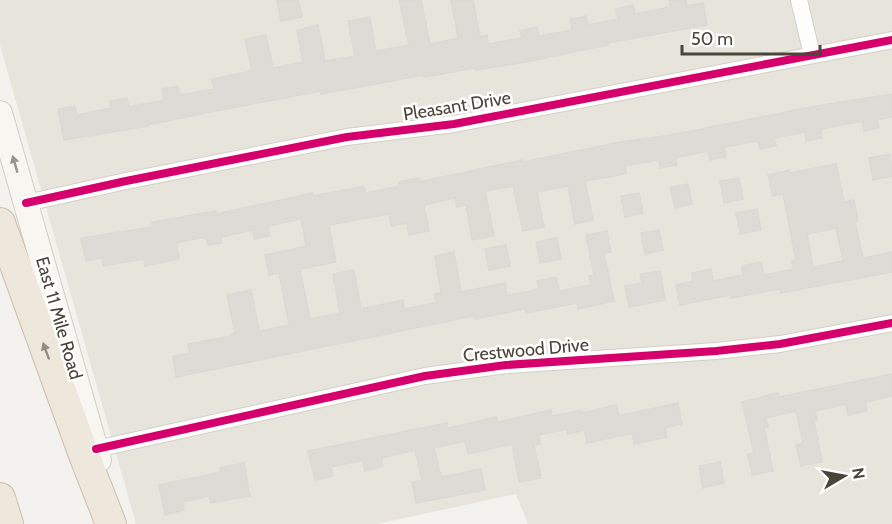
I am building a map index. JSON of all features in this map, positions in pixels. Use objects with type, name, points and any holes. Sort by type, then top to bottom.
[{"type":"highway","points":[[0,223],[84,455],[112,524]]},
{"type":"highway","points":[[0,498],[8,524]]},
{"type":"main road","name":"East 11 Mile Road","points":[[0,113],[96,449],[112,524]]},
{"type":"street","points":[[799,0],[812,55]]},
{"type":"street","name":"Pleasant Drive","points":[[26,203],[137,178],[348,137],[454,124],[892,40]]},
{"type":"street","name":"Crestwood Drive","points":[[96,449],[424,376],[506,365],[770,345],[892,323]]},
{"type":"shaded area","points":[[0,0],[892,0],[892,524],[528,524],[516,494],[377,524],[136,524],[0,45]]},
{"type":"building","points":[[277,0],[298,0],[302,17],[281,21]]},
{"type":"building","points":[[399,0],[421,0],[430,44],[458,38],[451,0],[473,0],[480,37],[487,35],[488,44],[522,38],[520,31],[537,27],[539,36],[572,30],[570,19],[586,16],[588,25],[618,19],[616,9],[633,5],[635,14],[670,7],[669,0],[686,0],[687,6],[703,3],[707,25],[608,43],[608,45],[526,62],[424,77],[424,75],[321,94],[321,91],[148,126],[64,140],[58,109],[75,106],[77,115],[111,108],[110,101],[127,98],[129,107],[164,100],[162,89],[178,86],[180,95],[214,89],[212,79],[252,71],[245,39],[266,35],[273,68],[303,62],[297,30],[318,25],[325,61],[355,56],[348,21],[370,17],[376,51],[409,45]]},
{"type":"building","points":[[892,94],[892,117],[877,120],[879,128],[864,131],[862,121],[821,129],[822,138],[806,141],[805,132],[774,138],[776,146],[760,149],[758,141],[724,147],[726,157],[710,160],[708,151],[675,158],[677,165],[660,168],[659,160],[625,166],[626,174],[585,181],[593,220],[575,224],[568,186],[537,192],[544,227],[523,231],[513,186],[485,191],[494,236],[472,240],[466,205],[457,207],[455,198],[424,205],[429,231],[409,235],[407,223],[391,226],[389,214],[329,225],[336,262],[300,269],[310,319],[340,313],[333,274],[354,270],[361,309],[403,300],[404,309],[436,303],[434,294],[441,293],[435,256],[454,252],[461,292],[505,283],[507,296],[539,289],[537,281],[556,277],[559,291],[591,285],[589,276],[594,275],[586,235],[607,231],[611,252],[604,253],[614,301],[578,309],[577,303],[526,313],[525,309],[475,319],[474,316],[176,377],[173,356],[190,353],[188,344],[231,336],[235,333],[227,295],[251,290],[259,331],[289,325],[279,273],[269,275],[265,255],[306,246],[301,219],[268,226],[270,236],[254,239],[253,230],[221,237],[222,243],[208,245],[206,237],[176,243],[179,259],[145,266],[144,259],[103,266],[102,258],[86,261],[81,238],[153,227],[152,222],[216,211],[216,214],[313,193],[313,196],[364,186],[366,193],[400,186],[399,182],[419,178],[419,182],[522,160],[523,162],[620,142],[671,135],[816,106]]},
{"type":"building","points":[[890,154],[892,176],[873,180],[869,158]]},
{"type":"building","points":[[836,164],[844,202],[854,200],[858,221],[855,222],[863,258],[892,252],[892,272],[781,293],[780,289],[730,298],[730,295],[680,305],[676,285],[693,281],[692,273],[711,269],[713,281],[743,275],[742,266],[761,262],[764,275],[794,269],[792,261],[796,260],[783,194],[773,196],[768,175],[790,170],[790,173]],"holes":[[[836,228],[843,261],[813,267],[807,234]]]},
{"type":"building","points":[[739,178],[743,199],[724,203],[720,181]]},
{"type":"building","points":[[688,184],[692,204],[675,208],[670,187]]},
{"type":"building","points":[[639,193],[643,213],[625,217],[621,196]]},
{"type":"building","points":[[757,209],[761,230],[740,234],[736,213]]},
{"type":"building","points":[[659,230],[663,250],[645,254],[641,233]]},
{"type":"building","points":[[557,238],[561,259],[540,263],[536,242]]},
{"type":"building","points":[[506,245],[510,266],[489,270],[485,249]]},
{"type":"building","points":[[660,271],[665,300],[629,307],[625,286],[642,283],[640,274]]},
{"type":"building","points":[[892,374],[892,396],[865,402],[867,411],[848,415],[846,404],[815,411],[817,420],[814,420],[822,462],[801,466],[796,445],[803,443],[796,411],[766,418],[768,427],[764,427],[773,471],[752,475],[748,454],[754,453],[742,402],[778,393],[779,397]]},
{"type":"building","points":[[678,403],[682,424],[665,428],[667,437],[634,444],[632,433],[587,443],[584,430],[568,434],[567,429],[539,435],[540,444],[534,445],[541,478],[519,482],[512,444],[468,454],[465,441],[434,448],[441,477],[481,469],[485,490],[416,503],[412,482],[422,480],[415,450],[381,458],[383,466],[365,471],[363,460],[331,467],[333,476],[315,480],[308,451],[447,423],[448,428],[497,417],[498,422],[551,410],[552,416],[582,410],[583,413],[616,405],[619,416]]},
{"type":"building","points":[[720,462],[724,483],[703,488],[699,466]]},
{"type":"building","points":[[244,463],[250,496],[211,503],[209,496],[182,502],[184,510],[165,515],[159,485],[221,472],[220,468]]},
{"type":"cycle path","points":[[26,203],[347,137],[454,124],[892,40]]},
{"type":"cycle path","points":[[96,449],[425,376],[506,365],[716,351],[780,344],[892,323]]}]
